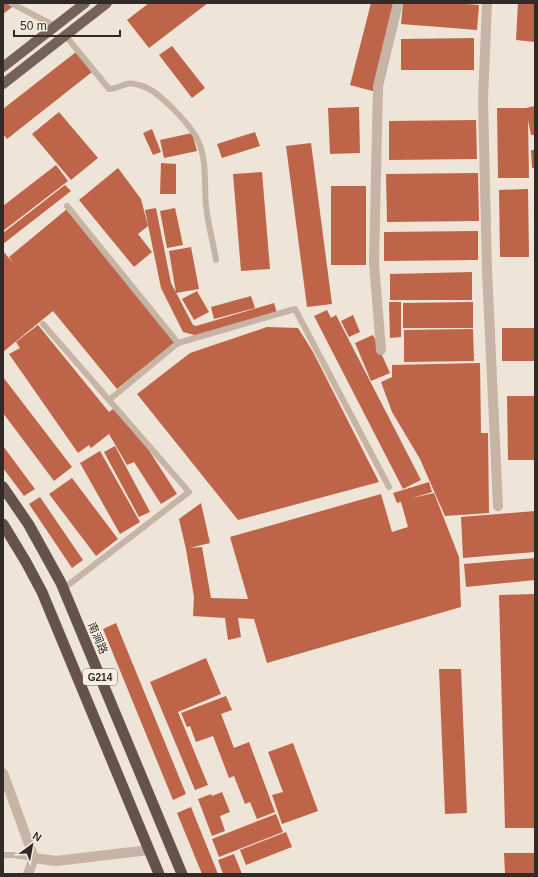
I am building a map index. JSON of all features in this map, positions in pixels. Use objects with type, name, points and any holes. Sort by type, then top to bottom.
[{"type":"highway","name":"南涧路","points":[[3,487],[29,525],[63,589],[182,874]]},
{"type":"highway","name":"G214","points":[[3,524],[42,592],[159,874]]},
{"type":"main road","points":[[3,66],[85,3]]},
{"type":"main road","points":[[3,84],[107,3]]},
{"type":"street","points":[[85,3],[94,13]]},
{"type":"street","points":[[381,350],[374,263],[378,86],[398,3]]},
{"type":"street","points":[[487,3],[484,108],[487,271],[498,506]]},
{"type":"street","points":[[3,773],[34,858],[28,874]]},
{"type":"street","points":[[34,858],[56,861],[149,850]]},
{"type":"lane","points":[[11,3],[55,26]]},
{"type":"lane","points":[[65,35],[110,89],[115,89],[127,84],[141,85],[150,89],[169,105],[192,131],[199,142],[204,163],[206,207],[216,260]]},
{"type":"lane","points":[[67,206],[178,343]]},
{"type":"lane","points":[[109,400],[178,343],[294,309],[389,487]]},
{"type":"lane","points":[[43,324],[189,492],[63,589]]},
{"type":"lane","points":[[3,855],[13,854],[34,858]]},
{"type":"building","points":[[3,3],[15,3],[16,4],[3,14]]},
{"type":"building","points":[[149,3],[208,3],[149,48],[127,20]]},
{"type":"building","points":[[371,3],[398,3],[376,92],[350,85]]},
{"type":"building","points":[[403,3],[453,3],[479,5],[477,30],[401,24]]},
{"type":"building","points":[[518,3],[535,3],[535,42],[516,40]]},
{"type":"building","points":[[474,38],[474,70],[401,70],[401,39]]},
{"type":"building","points":[[172,46],[205,88],[192,98],[159,55]]},
{"type":"building","points":[[76,52],[92,72],[7,139],[3,134],[3,109]]},
{"type":"building","points":[[535,106],[535,135],[531,135],[528,120],[529,178],[498,178],[497,108],[526,108]]},
{"type":"building","points":[[359,107],[360,153],[330,154],[328,108]]},
{"type":"building","points":[[59,112],[98,158],[71,180],[32,134]]},
{"type":"building","points":[[476,120],[477,159],[389,160],[389,121]]},
{"type":"building","points":[[152,129],[161,152],[153,155],[143,133]]},
{"type":"building","points":[[255,132],[260,146],[222,158],[217,144]]},
{"type":"building","points":[[192,133],[197,151],[164,158],[160,140]]},
{"type":"building","points":[[311,143],[332,304],[307,307],[286,146]]},
{"type":"building","points":[[531,150],[535,150],[535,168],[532,168]]},
{"type":"building","points":[[161,163],[176,164],[176,194],[160,194]]},
{"type":"building","points":[[56,165],[68,181],[3,231],[3,206]]},
{"type":"building","points":[[118,168],[141,199],[148,226],[138,234],[152,252],[134,267],[79,200]]},
{"type":"building","points":[[262,172],[270,269],[241,271],[233,174]]},
{"type":"building","points":[[478,173],[479,221],[387,222],[386,174]]},
{"type":"building","points":[[65,185],[71,191],[3,244],[3,233]]},
{"type":"building","points":[[331,186],[366,186],[366,265],[331,265]]},
{"type":"building","points":[[528,189],[529,257],[500,257],[499,190]]},
{"type":"building","points":[[156,208],[171,283],[193,325],[196,326],[274,303],[277,313],[198,336],[183,332],[161,288],[145,210]]},
{"type":"building","points":[[175,208],[183,245],[167,248],[160,211]]},
{"type":"building","points":[[67,209],[175,342],[117,389],[53,311],[3,352],[3,251],[13,263],[9,257]]},
{"type":"building","points":[[478,231],[478,260],[384,261],[384,232]]},
{"type":"building","points":[[191,247],[199,289],[176,293],[169,251]]},
{"type":"building","points":[[472,272],[472,300],[390,300],[390,274]]},
{"type":"building","points":[[197,291],[209,312],[194,320],[182,299]]},
{"type":"building","points":[[251,296],[255,308],[214,319],[211,307]]},
{"type":"building","points":[[389,302],[401,302],[401,337],[390,338]]},
{"type":"building","points":[[473,302],[473,328],[403,328],[403,303]]},
{"type":"building","points":[[327,310],[331,318],[336,315],[421,480],[403,489],[314,316]]},
{"type":"building","points":[[353,315],[360,332],[349,337],[341,321]]},
{"type":"building","points":[[38,325],[109,412],[117,406],[152,450],[150,452],[177,494],[161,504],[134,462],[127,465],[109,434],[91,448],[89,445],[78,453],[9,354],[20,348],[16,342]]},
{"type":"building","points":[[267,327],[298,328],[313,352],[379,482],[238,520],[137,394],[190,353]]},
{"type":"building","points":[[502,328],[535,328],[535,361],[502,361]]},
{"type":"building","points":[[473,329],[474,361],[404,362],[404,330]]},
{"type":"building","points":[[373,335],[390,373],[371,381],[355,343]]},
{"type":"building","points":[[480,363],[481,433],[488,433],[489,513],[445,516],[420,459],[392,412],[381,382],[392,377],[392,365]]},
{"type":"building","points":[[3,377],[72,467],[54,481],[3,413]]},
{"type":"building","points":[[507,396],[535,396],[535,460],[508,460]]},
{"type":"building","points":[[3,446],[35,489],[24,496],[3,468]]},
{"type":"building","points":[[115,446],[150,512],[139,517],[104,452]]},
{"type":"building","points":[[100,451],[140,522],[120,534],[80,463]]},
{"type":"building","points":[[72,478],[118,539],[96,556],[49,494]]},
{"type":"building","points":[[429,482],[432,492],[412,498],[434,493],[459,557],[461,607],[267,663],[254,619],[238,618],[241,637],[228,640],[225,618],[193,616],[194,597],[186,549],[179,519],[201,503],[210,543],[189,548],[202,547],[211,598],[248,599],[230,537],[381,494],[392,532],[408,527],[401,502],[397,503],[393,493]]},
{"type":"building","points":[[40,497],[83,560],[72,568],[29,504]]},
{"type":"building","points":[[535,511],[535,552],[463,558],[461,517]]},
{"type":"building","points":[[535,558],[535,580],[466,587],[464,564]]},
{"type":"building","points":[[535,594],[535,828],[505,828],[499,595]]},
{"type":"building","points":[[116,623],[186,794],[173,800],[103,629]]},
{"type":"building","points":[[206,658],[221,694],[178,712],[208,785],[195,790],[150,682]]},
{"type":"building","points":[[439,669],[461,669],[467,813],[445,814]]},
{"type":"building","points":[[226,696],[232,710],[221,714],[234,748],[249,742],[275,812],[257,819],[250,802],[245,804],[234,776],[229,778],[213,736],[196,742],[190,726],[187,727],[181,713]]},
{"type":"building","points":[[293,743],[318,811],[282,824],[272,795],[283,792],[268,752]]},
{"type":"building","points":[[222,792],[230,812],[220,816],[225,831],[212,836],[198,799]]},
{"type":"building","points":[[191,807],[218,874],[202,874],[177,813]]},
{"type":"building","points":[[276,814],[283,832],[219,857],[212,839]]},
{"type":"building","points":[[286,832],[292,847],[246,865],[240,850]]},
{"type":"building","points":[[504,853],[535,853],[535,874],[505,874]]},
{"type":"building","points":[[234,854],[242,874],[223,874],[218,860]]}]
